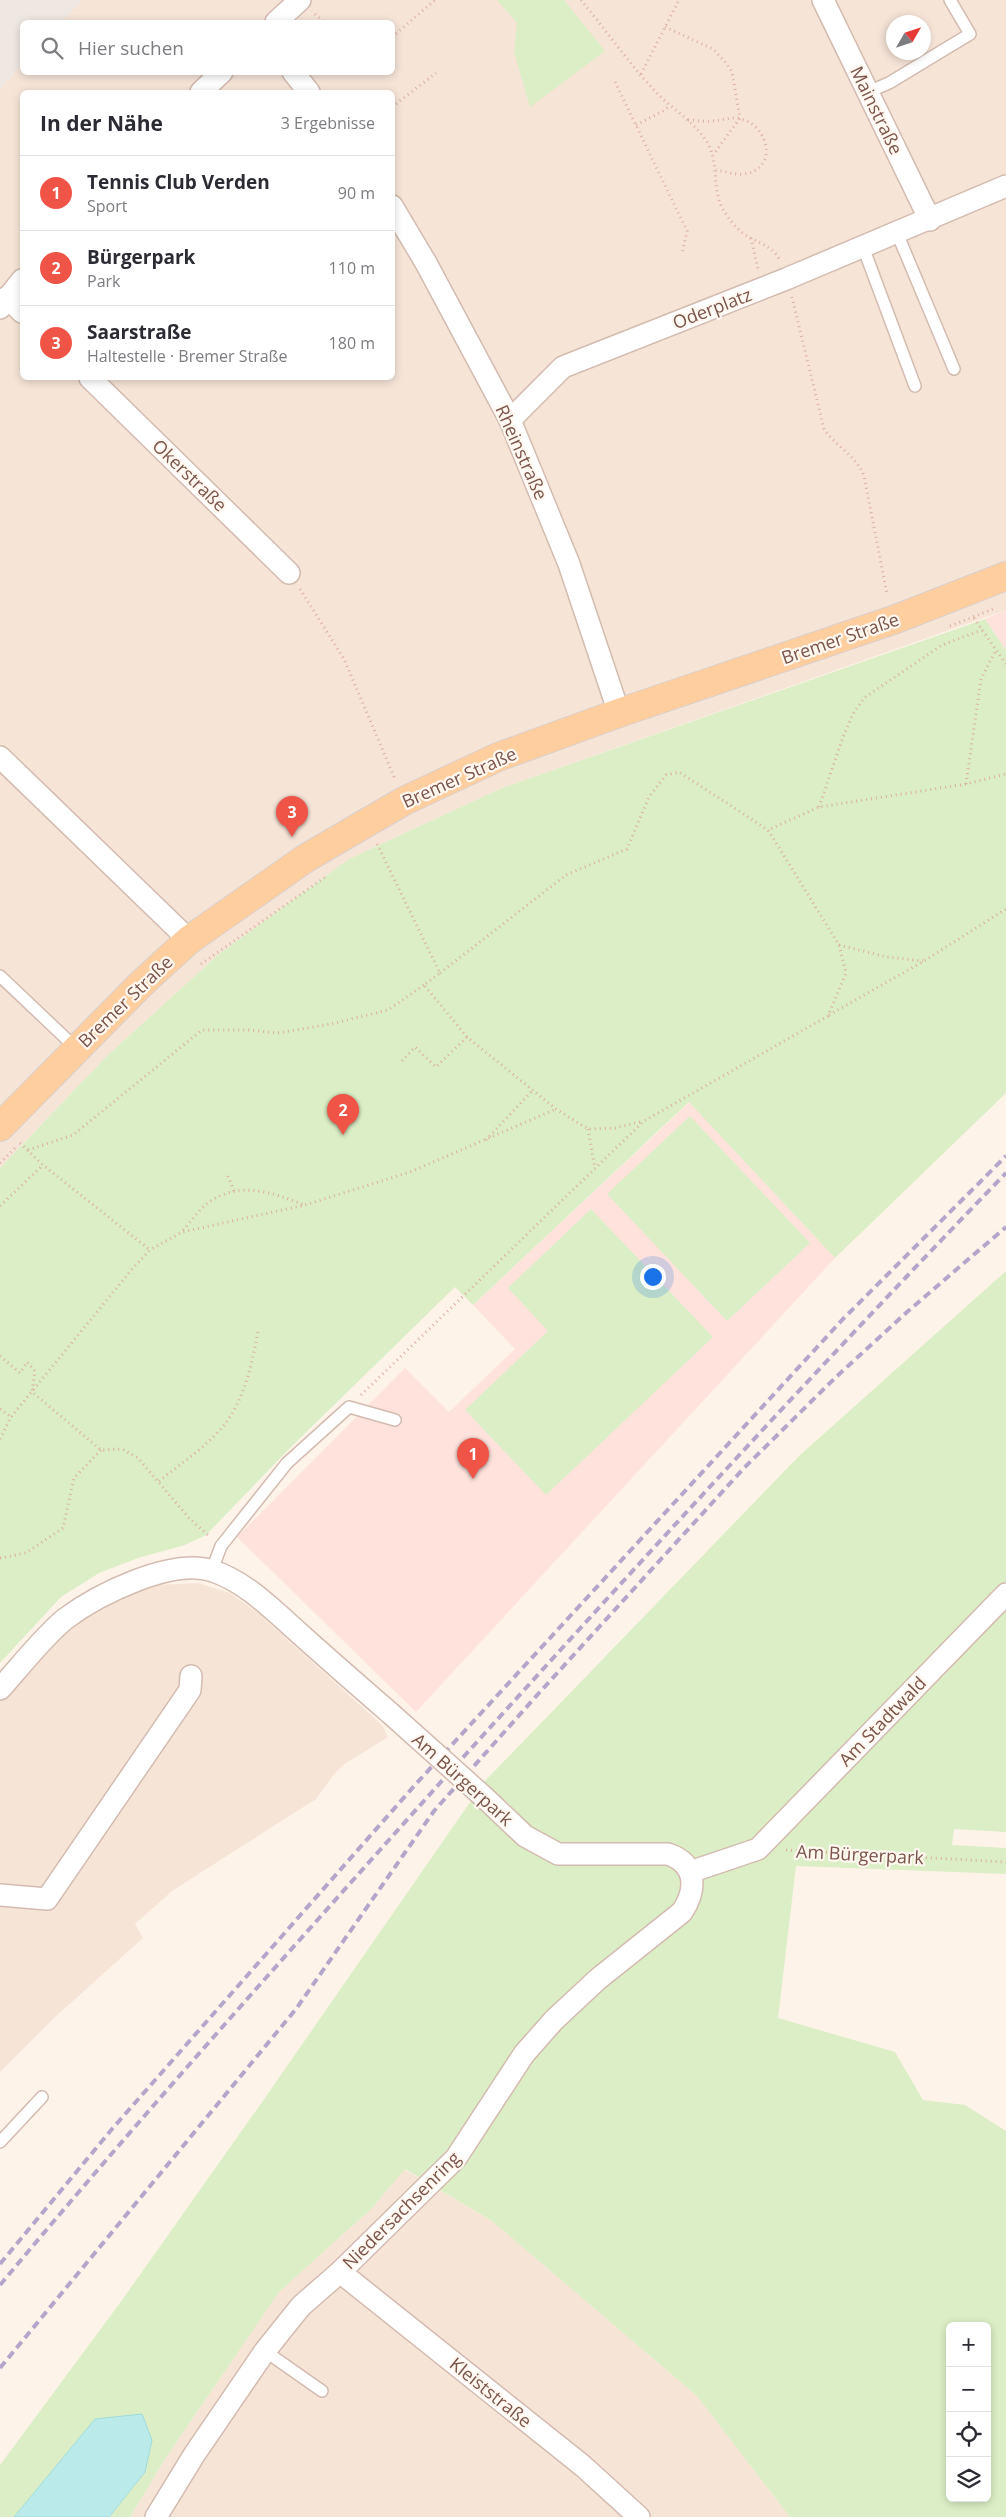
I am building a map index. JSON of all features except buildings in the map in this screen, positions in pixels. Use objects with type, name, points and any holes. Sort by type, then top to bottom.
[{"type":"main road","name":"Bremer Straße","points":[[10,1135],[77,1049],[141,984],[189,940],[306,858],[404,801],[498,757],[618,713],[914,612],[1006,576]]},
{"type":"street","points":[[278,20],[300,0]]},
{"type":"street","name":"Mainstraße","points":[[823,0],[930,220]]},
{"type":"street","points":[[203,90],[219,75]]},
{"type":"street","points":[[295,75],[307,90]]},
{"type":"street","name":"Oderplatz","points":[[510,420],[563,367],[786,279],[930,220],[1006,186]]},
{"type":"street","name":"Rheinstraße","points":[[395,211],[426,263],[510,420],[569,564],[618,713]]},
{"type":"street","points":[[20,283],[4,303],[20,311]]},
{"type":"street","name":"Okerstraße","points":[[92,380],[289,573]]},
{"type":"street","points":[[0,757],[189,940]]},
{"type":"street","name":"Am Bürgerpark","points":[[0,1688],[65,1620],[108,1593],[154,1575],[184,1568],[212,1570],[236,1581],[271,1608],[485,1798],[525,1836],[558,1854],[668,1854],[682,1859],[690,1872]]},
{"type":"street","name":"Am Stadtwald","points":[[758,1849],[1006,1594]]},
{"type":"street","points":[[0,1894],[47,1899],[190,1690],[192,1676]]},
{"type":"street","points":[[690,1872],[758,1849]]},
{"type":"street","name":"Niedersachsenring","points":[[156,2517],[194,2455],[265,2351],[301,2306],[340,2272],[456,2158],[524,2054],[554,2020],[598,1979],[682,1912],[692,1891],[690,1872]]},
{"type":"street","name":"Kleiststraße","points":[[340,2272],[583,2466],[639,2517]]},
{"type":"lane","points":[[868,92],[888,83],[970,34],[950,0]]},
{"type":"lane","points":[[897,233],[954,369]]},
{"type":"lane","points":[[864,247],[915,386]]},
{"type":"lane","points":[[0,976],[77,1049]]},
{"type":"lane","points":[[212,1570],[221,1546],[287,1463],[349,1407],[396,1420]]},
{"type":"lane","points":[[0,2142],[42,2097]]},
{"type":"lane","points":[[265,2351],[322,2391]]},
{"type":"path","points":[[395,34],[435,0]]},
{"type":"path","points":[[581,0],[641,74],[688,120],[707,142],[713,155],[716,170],[716,192],[723,210],[739,230],[751,238],[759,240],[779,258],[824,429],[830,438],[859,464],[864,476],[887,594]]},
{"type":"path","points":[[641,74],[679,0]]},
{"type":"path","points":[[665,27],[713,49],[732,72],[740,118],[713,155]]},
{"type":"path","points":[[395,105],[436,73]]},
{"type":"path","points":[[615,82],[687,230],[682,254]]},
{"type":"path","points":[[636,125],[665,110],[670,104]]},
{"type":"path","points":[[688,120],[708,122],[740,118],[755,126],[763,134],[767,144],[766,159],[760,166],[744,174],[716,170]]},
{"type":"path","points":[[751,238],[759,273]]},
{"type":"path","points":[[289,573],[344,659],[404,801]]},
{"type":"path","points":[[949,626],[974,618],[998,607]]},
{"type":"path","points":[[974,618],[1006,664]]},
{"type":"path","points":[[819,807],[843,737],[853,714],[864,698],[942,645],[982,630]]},
{"type":"path","points":[[966,784],[981,679],[996,650]]},
{"type":"path","points":[[28,1150],[73,1135],[202,1030],[249,1030],[278,1033],[331,1024],[388,1010],[440,973],[566,875],[627,849],[649,797],[666,775],[679,772],[768,830],[839,945],[846,974],[828,1016]]},
{"type":"path","points":[[768,830],[819,807],[966,784],[1006,774]]},
{"type":"path","points":[[368,847],[384,838]]},
{"type":"path","points":[[376,842],[440,973]]},
{"type":"path","points":[[196,969],[328,875]]},
{"type":"path","points":[[424,985],[467,1037],[556,1109],[588,1129],[615,1128],[644,1120],[924,961],[1006,909]]},
{"type":"path","points":[[839,945],[887,957],[924,961]]},
{"type":"path","points":[[402,1062],[415,1047],[436,1067],[467,1037]]},
{"type":"path","points":[[484,1142],[532,1091]]},
{"type":"path","points":[[0,1439],[11,1417],[120,1283],[150,1250],[182,1232],[305,1205],[410,1172],[484,1142],[556,1109]]},
{"type":"path","points":[[349,1407],[596,1169],[644,1120]]},
{"type":"path","points":[[588,1129],[596,1169]]},
{"type":"path","points":[[10,1135],[43,1165],[150,1250]]},
{"type":"path","points":[[10,1135],[27,1136]]},
{"type":"path","points":[[0,1163],[10,1135]]},
{"type":"path","points":[[0,1206],[43,1165]]},
{"type":"path","points":[[228,1176],[234,1192]]},
{"type":"path","points":[[182,1232],[209,1202],[234,1192],[251,1188],[275,1193],[305,1205]]},
{"type":"path","points":[[159,1481],[207,1443],[232,1414],[252,1368],[258,1331]]},
{"type":"path","points":[[0,1356],[20,1373],[27,1362],[35,1370],[32,1392]]},
{"type":"path","points":[[32,1392],[101,1450],[122,1449],[138,1458],[189,1518],[221,1546]]},
{"type":"path","points":[[0,1409],[11,1417]]},
{"type":"path","points":[[0,1558],[26,1553],[63,1528],[74,1478],[101,1450]]},
{"type":"path","name":"Am Bürgerpark","points":[[758,1849],[1006,1862]]},
{"type":"shaded area","points":[[0,0],[82,0],[63,20],[20,20],[20,66],[0,89]]},
{"type":"shaded area","points":[[82,0],[1006,0],[1006,610],[502,788],[349,859],[219,954],[107,1056],[0,1168],[0,89],[20,66],[20,75],[395,75],[395,20],[63,20]]},
{"type":"shaded area","points":[[1006,610],[1006,650],[985,619]]},
{"type":"shaded area","points":[[690,1102],[835,1258],[416,1712],[237,1537],[405,1368],[449,1412],[515,1349],[473,1305]]},
{"type":"shaded area","points":[[198,1583],[230,1593],[259,1614],[383,1726],[388,1737],[346,1763],[335,1773],[316,1799],[172,1891],[135,1924],[143,1938],[54,2018],[0,2072],[0,1702],[70,1629],[112,1602],[156,1585]]},
{"type":"shaded area","points":[[404,2169],[492,2221],[697,2396],[790,2517],[130,2517],[167,2456],[279,2292],[371,2209]]},
{"type":"green space","points":[[497,0],[564,0],[605,51],[530,107],[514,52],[517,23]]},
{"type":"green space","points":[[985,619],[1006,650],[1006,1093],[835,1258],[689,1102],[473,1305],[455,1287],[291,1447],[206,1535],[185,1545],[138,1558],[99,1573],[61,1597],[0,1663],[0,1168],[107,1056],[219,954],[349,859],[502,788]]},
{"type":"green space","points":[[690,1116],[810,1243],[727,1321],[607,1194]]},
{"type":"green space","points":[[591,1209],[713,1337],[546,1495],[465,1410],[548,1331],[508,1288]]},
{"type":"green space","points":[[1006,1271],[1006,1832],[954,1829],[952,1845],[1006,1848],[1006,1874],[796,1866],[778,2018],[895,2052],[923,2100],[965,2105],[1006,2131],[1006,2517],[790,2517],[697,2396],[492,2221],[405,2169],[371,2209],[279,2292],[167,2456],[130,2517],[109,2517],[145,2472],[95,2420],[14,2517],[0,2517],[0,2465],[120,2303],[484,1782],[799,1456]]},
{"type":"water","points":[[142,2414],[152,2440],[145,2472],[109,2517],[14,2517],[95,2419]]},
{"type":"railway","points":[[0,2264],[112,2129],[415,1785],[843,1319],[1006,1156]]},
{"type":"railway","points":[[0,2285],[169,2088],[457,1764],[729,1466],[1006,1173]]},
{"type":"railway","points":[[0,2368],[296,2009],[434,1811],[744,1468],[836,1377],[907,1312],[1006,1227]]},
{"type":"place","name":"Saarstraße","points":[[292,837]]},
{"type":"place","name":"Bürgerpark","points":[[343,1135]]},
{"type":"place","name":"Tennis Club Verden","points":[[473,1479]]}]
